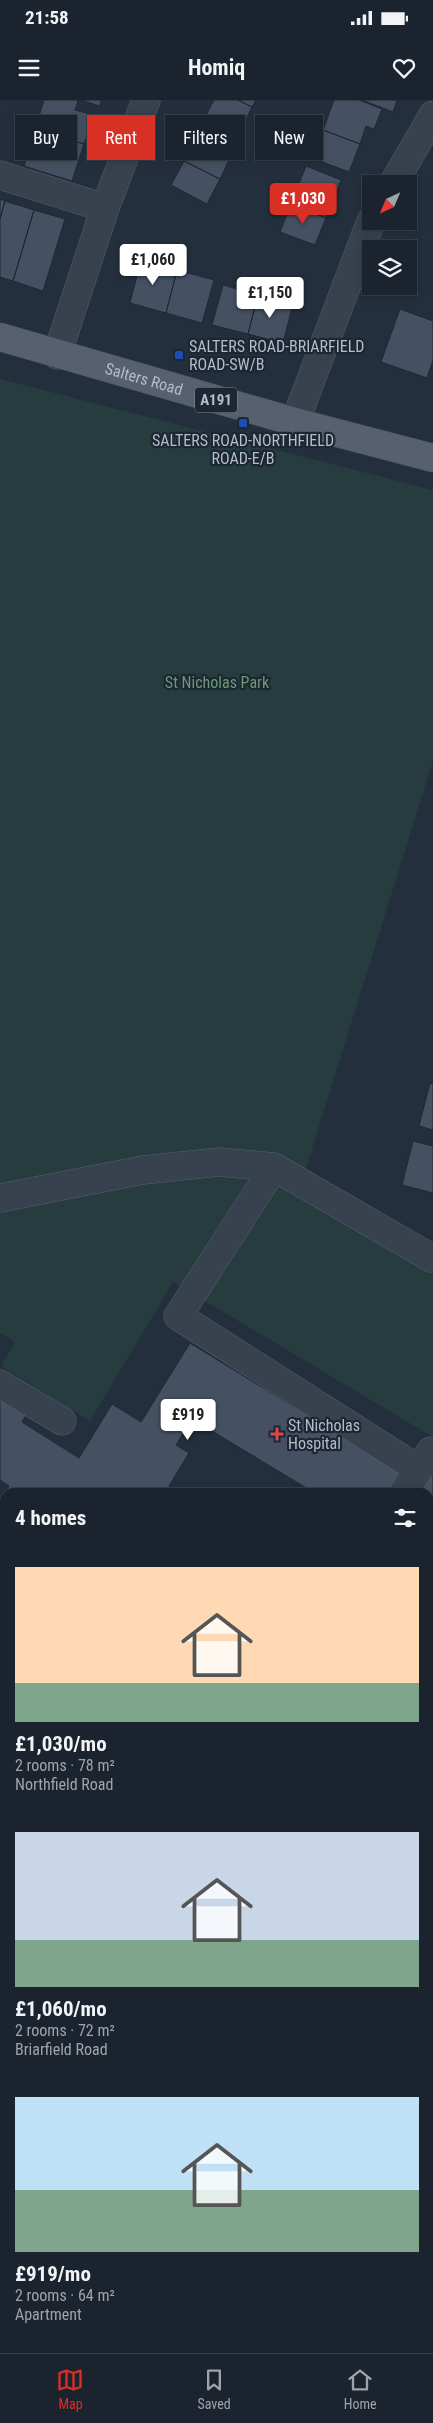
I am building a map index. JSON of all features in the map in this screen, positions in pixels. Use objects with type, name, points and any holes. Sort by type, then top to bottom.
[{"type":"main road","name":"Salters Road","points":[[0,337],[57,355],[295,422],[433,458]]},
{"type":"street","points":[[57,355],[105,208],[146,100]]},
{"type":"street","points":[[398,175],[433,115]]},
{"type":"street","points":[[0,175],[105,208]]},
{"type":"street","points":[[295,422],[369,230]]},
{"type":"street","points":[[0,1198],[143,1170],[219,1162],[274,1167],[433,1259]]},
{"type":"street","points":[[274,1167],[178,1316],[426,1461],[407,1488]]},
{"type":"street","points":[[0,1384],[62,1421]]},
{"type":"green space","name":"St Nicholas Park","points":[[0,379],[433,490],[433,761],[297,1197],[433,1275],[433,1437],[173,1282],[90,1421],[1,1366],[15,1342],[0,1333]]},
{"type":"building","points":[[44,100],[76,100],[78,101],[75,110],[94,115],[87,115],[87,135],[84,144],[77,142],[77,115],[39,115]]},
{"type":"building","points":[[81,100],[101,100],[100,106]]},
{"type":"building","points":[[214,100],[238,100],[252,107],[245,121],[245,115],[206,115]]},
{"type":"building","points":[[238,100],[256,100],[252,107]]},
{"type":"building","points":[[334,100],[359,100],[382,109],[374,129],[366,126],[360,144],[323,130]]},
{"type":"building","points":[[362,100],[397,100],[393,112]]},
{"type":"building","points":[[323,130],[360,144],[349,172],[317,160],[323,160]]},
{"type":"building","points":[[77,142],[84,144],[72,181],[24,166],[26,160],[77,160]]},
{"type":"building","points":[[185,160],[229,160],[220,179]]},
{"type":"building","points":[[184,161],[220,179],[207,204],[171,185]]},
{"type":"building","points":[[306,166],[341,180],[326,218],[291,204]]},
{"type":"building","points":[[0,199],[5,201],[0,219]]},
{"type":"building","points":[[5,201],[34,210],[13,281],[0,277],[0,219]]},
{"type":"building","points":[[291,204],[326,218],[315,245],[280,232]]},
{"type":"building","points":[[34,210],[65,219],[43,291],[13,281]]},
{"type":"building","points":[[141,260],[177,270],[166,313],[130,303]]},
{"type":"building","points":[[177,270],[214,280],[202,323],[166,313]]},
{"type":"building","points":[[223,285],[258,295],[248,334],[212,325]]},
{"type":"building","points":[[258,295],[293,304],[283,343],[248,334]]},
{"type":"building","points":[[400,309],[433,321],[433,360],[427,378],[381,362]]},
{"type":"building","points":[[430,1083],[433,1084],[433,1130],[419,1126]]},
{"type":"building","points":[[413,1141],[433,1146],[433,1193],[402,1185]]},
{"type":"building","name":"St Nicholas Hospital","points":[[190,1343],[405,1475],[397,1488],[306,1488],[192,1419],[176,1445],[189,1453],[169,1486],[173,1488],[8,1488],[9,1486],[0,1480],[0,1394],[28,1412],[22,1422],[79,1458],[112,1404],[141,1422]]},
{"type":"building","points":[[433,1465],[433,1488],[418,1488]]},
{"type":"place","name":"SALTERS ROAD-BRIARFIELD ROAD-SW/B","points":[[179,355]]},
{"type":"place","name":"SALTERS ROAD-NORTHFIELD ROAD-E/B","points":[[243,423]]},
{"type":"place","name":"St Nicholas Hospital","points":[[277,1434]]}]
